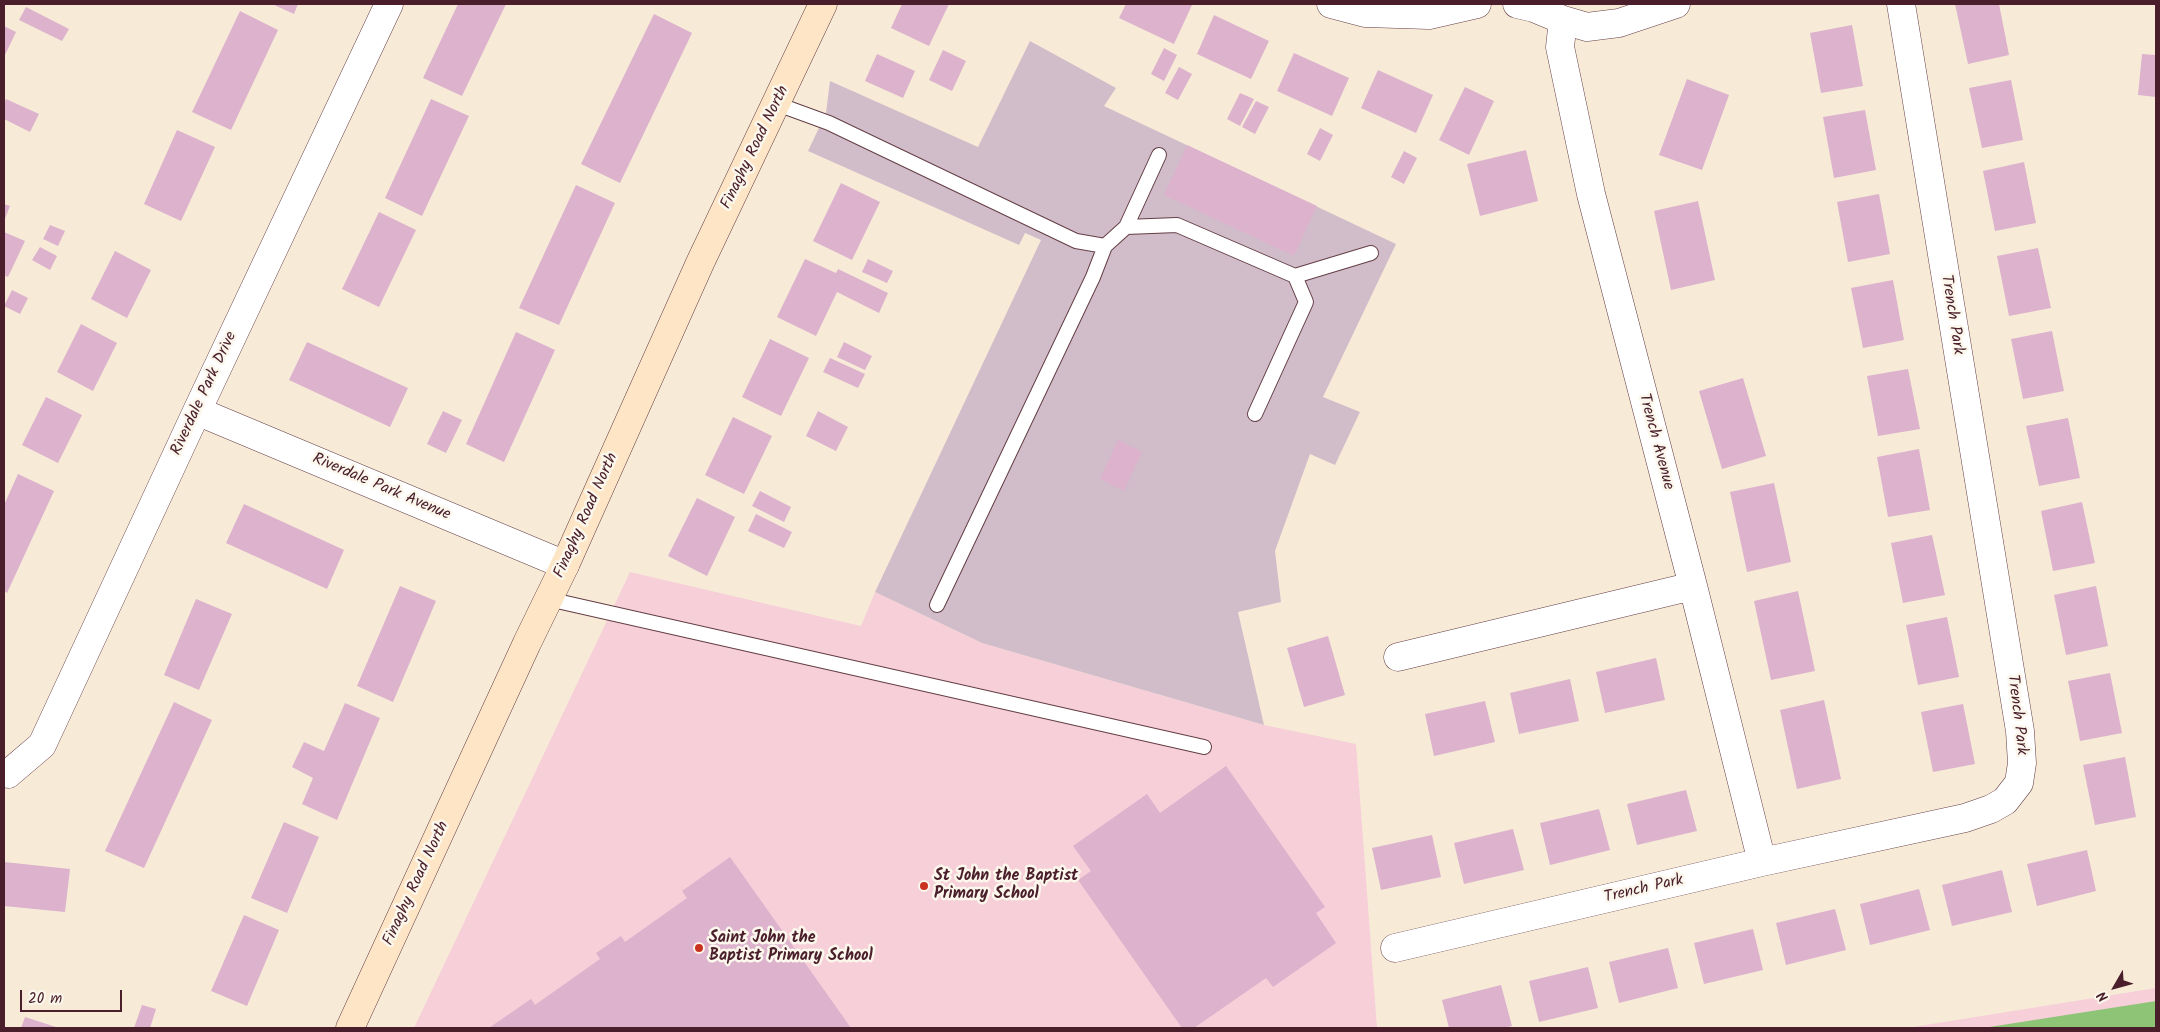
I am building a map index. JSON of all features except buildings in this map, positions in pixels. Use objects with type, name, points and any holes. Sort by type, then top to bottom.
[{"type":"street","name":"Riverdale Park Drive","points":[[6,774],[42,745],[389,4]]},
{"type":"street","name":"Finaghy Road North","points":[[350,1028],[565,565],[700,263],[823,4]]},
{"type":"street","points":[[1331,4],[1365,13],[1429,15],[1477,4]]},
{"type":"street","points":[[1517,4],[1561,12],[1587,27],[1619,22],[1676,4]]},
{"type":"street","name":"Trench Park","points":[[1395,948],[1762,862],[1965,818],[1991,809],[2005,801],[2019,783],[2022,763],[2020,731],[1901,4]]},
{"type":"street","name":"Trench Avenue","points":[[1561,12],[1560,47],[1591,194],[1693,586],[1762,862]]},
{"type":"street","name":"Riverdale Park Avenue","points":[[197,411],[565,565]]},
{"type":"street","points":[[1398,657],[1693,586]]},
{"type":"lane","points":[[777,104],[829,123],[1076,241],[1105,246]]},
{"type":"lane","points":[[937,605],[1094,277],[1105,246],[1126,228],[1158,155]]},
{"type":"lane","points":[[1126,228],[1177,225],[1295,276],[1371,253]]},
{"type":"lane","points":[[1255,414],[1306,302],[1295,276]]},
{"type":"lane","points":[[548,599],[1204,747]]},
{"type":"shaded area","points":[[1030,41],[1116,88],[1104,106],[1396,244],[1323,397],[1360,412],[1335,465],[1310,454],[1275,551],[1281,602],[1238,612],[1264,725],[982,643],[875,592],[1041,240],[1025,233],[1019,245],[808,151],[826,113],[830,81],[978,147]]},
{"type":"shaded area","name":"St John the Baptist Primary School","points":[[630,572],[861,626],[875,592],[982,643],[1264,725],[1356,744],[1377,1028],[414,1028]]},
{"type":"shaded area","points":[[2156,988],[2156,1028],[1907,1028]]},
{"type":"green space","points":[[2156,1001],[2156,1028],[1983,1028]]},
{"type":"place","name":"St John the Baptist Primary School","points":[[924,886]]},
{"type":"place","name":"Saint John the Baptist Primary School","points":[[699,948]]}]
